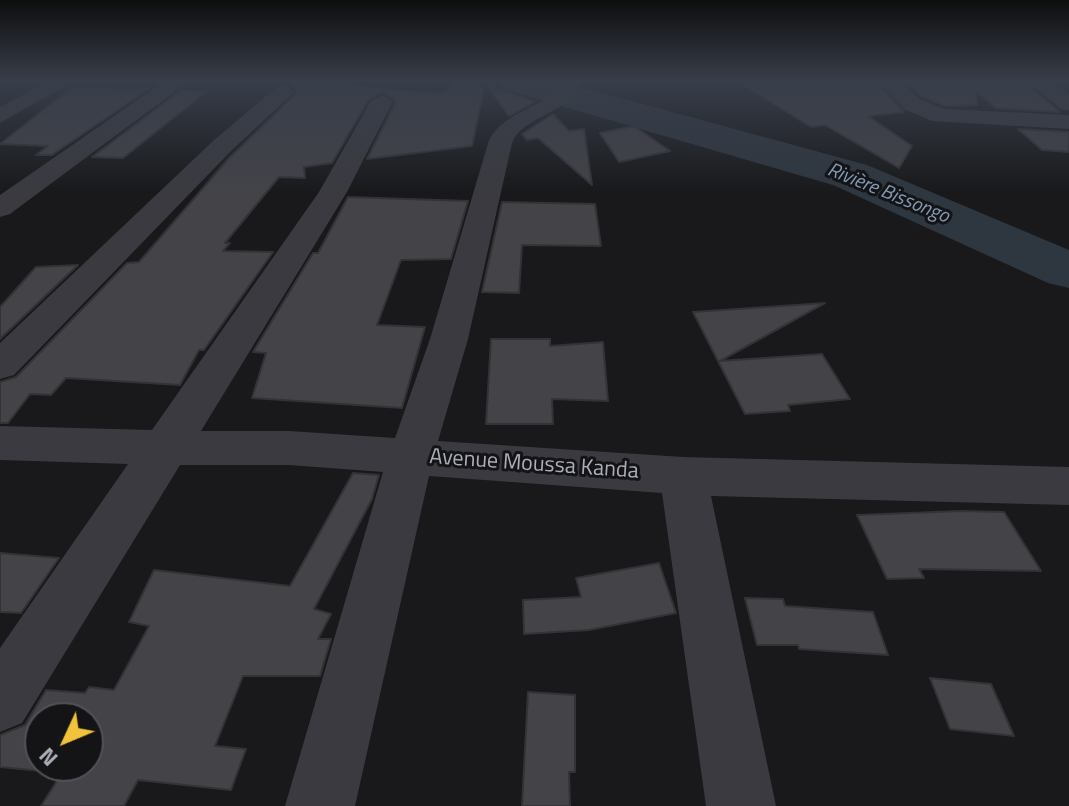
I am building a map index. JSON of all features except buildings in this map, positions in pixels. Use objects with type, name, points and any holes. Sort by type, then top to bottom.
[{"type":"street","points":[[0,208],[126,119]]},
{"type":"street","points":[[0,366],[253,119]]},
{"type":"street","points":[[0,701],[333,192],[373,119]]},
{"type":"street","points":[[320,806],[411,456],[449,339],[503,134],[525,119]]},
{"type":"street","points":[[996,119],[1069,122]]},
{"type":"street","name":"Avenue Moussa Kanda","points":[[0,443],[289,448],[683,476],[1062,495]]},
{"type":"street","points":[[683,476],[741,806]]},
{"type":"waterway","name":"Rivière Bissongo","points":[[650,119],[850,175],[1069,271]]}]
